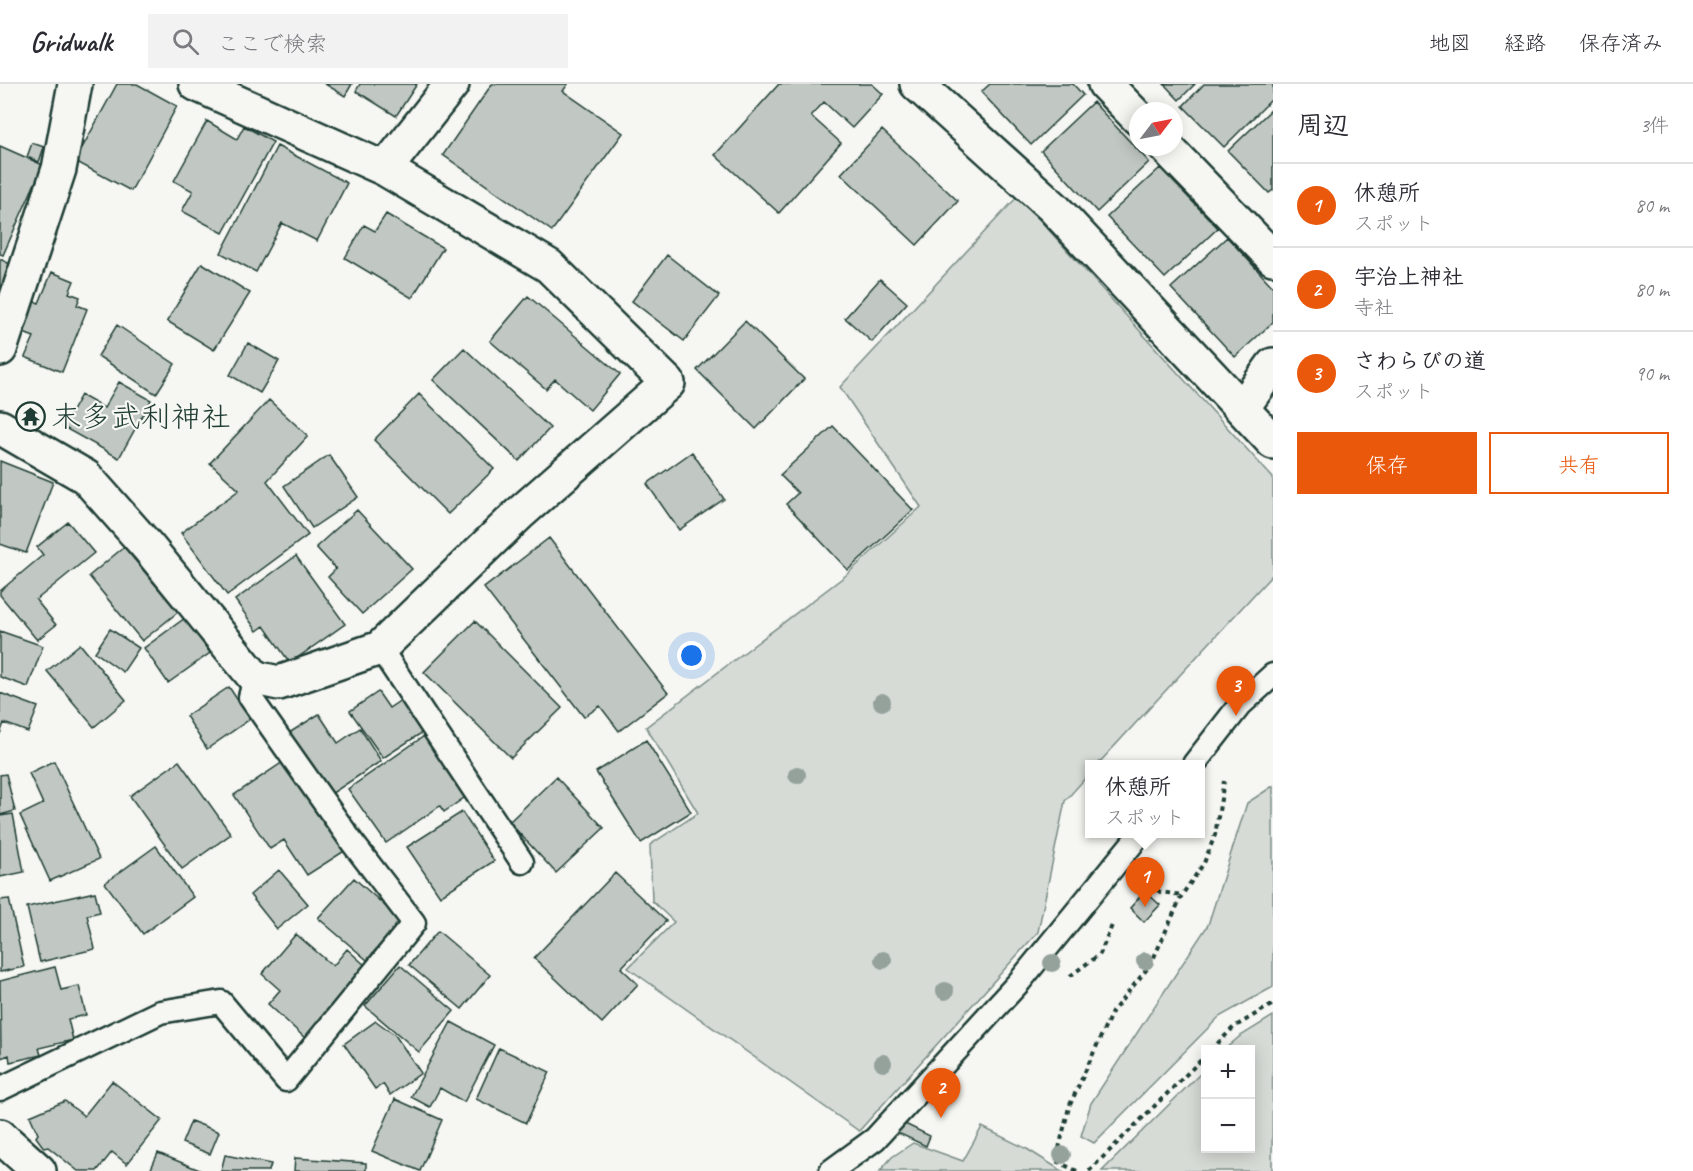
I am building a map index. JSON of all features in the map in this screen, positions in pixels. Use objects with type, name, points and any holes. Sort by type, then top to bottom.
[{"type":"street","points":[[0,349],[59,169],[75,84]]},
{"type":"street","points":[[0,427],[86,477],[148,547],[255,678],[279,683],[380,648],[519,513],[668,383],[549,267],[385,169],[196,84]]},
{"type":"street","points":[[385,169],[452,84]]},
{"type":"street","points":[[917,84],[1053,207],[1243,407],[1273,442]]},
{"type":"street","points":[[1105,84],[1129,109]]},
{"type":"street","points":[[1175,156],[1273,258]]},
{"type":"street","points":[[1243,407],[1273,365]]},
{"type":"street","points":[[0,1136],[39,1171]]},
{"type":"lane","points":[[380,648],[522,862]]},
{"type":"lane","points":[[1198,760],[1240,705],[1273,675]]},
{"type":"lane","points":[[0,1089],[160,1012],[220,1002],[286,1080],[414,923],[352,842],[250,696],[255,678]]},
{"type":"lane","points":[[831,1171],[875,1139],[1020,981],[1137,838]]},
{"type":"path","points":[[1077,1171],[1056,1161],[1070,1107],[1112,1012],[1151,964],[1182,894],[1204,863],[1215,835],[1226,772]]},
{"type":"path","points":[[1160,892],[1182,894]]},
{"type":"path","points":[[1216,1045],[1234,1027],[1273,1004]]},
{"type":"path","points":[[1089,1171],[1201,1060]]},
{"type":"shaded area","points":[[1018,196],[1273,478],[1273,574],[1102,760],[1085,760],[1085,778],[1065,801],[1038,932],[859,1131],[628,968],[674,922],[652,901],[650,845],[698,813],[646,727],[845,576],[921,507],[840,387]]},
{"type":"shaded area","points":[[1273,786],[1273,987],[1219,1017],[1094,1143],[1081,1136],[1091,1103],[1208,925],[1247,803]]},
{"type":"shaded area","points":[[1273,1016],[1272,1171],[1102,1171],[1201,1073],[1201,1153],[1255,1153],[1255,1045],[1230,1045]]},
{"type":"shaded area","points":[[982,1127],[1027,1149],[1062,1171],[880,1171],[892,1157],[913,1143],[963,1161]]},
{"type":"building","points":[[117,84],[137,84],[177,106],[131,191],[75,161]]},
{"type":"building","points":[[325,84],[352,84],[345,96]]},
{"type":"building","points":[[360,84],[417,84],[396,116],[356,91]]},
{"type":"building","points":[[492,84],[568,84],[563,91],[623,133],[552,231],[443,155]]},
{"type":"building","points":[[779,84],[872,84],[883,94],[852,128],[824,102],[811,116],[841,143],[779,213],[715,155]]},
{"type":"building","points":[[990,84],[1073,84],[1083,95],[1031,145],[981,92]]},
{"type":"building","points":[[1164,84],[1195,84],[1179,100]]},
{"type":"building","points":[[1204,84],[1273,84],[1273,98],[1224,147],[1183,106]]},
{"type":"building","points":[[1093,102],[1129,141],[1129,156],[1143,156],[1149,162],[1097,212],[1041,151]]},
{"type":"building","points":[[1273,108],[1273,190],[1269,193],[1228,151]]},
{"type":"building","points":[[207,121],[237,139],[244,126],[273,142],[223,233],[182,211],[193,191],[174,181]]},
{"type":"building","points":[[882,130],[958,201],[917,245],[841,174]]},
{"type":"building","points":[[32,143],[44,147],[39,162],[27,157]]},
{"type":"building","points":[[0,146],[43,165],[3,255],[0,254]]},
{"type":"building","points":[[277,146],[347,183],[317,241],[282,223],[256,272],[221,253]]},
{"type":"building","points":[[1160,168],[1218,228],[1165,278],[1107,217]]},
{"type":"building","points":[[386,214],[443,248],[412,298],[345,258],[364,225],[375,231]]},
{"type":"building","points":[[1227,237],[1273,287],[1273,322],[1235,357],[1171,288]]},
{"type":"building","points":[[667,255],[719,296],[684,341],[632,301]]},
{"type":"building","points":[[0,259],[14,266],[0,296]]},
{"type":"building","points":[[202,263],[250,293],[214,350],[167,321]]},
{"type":"building","points":[[52,272],[74,281],[69,293],[80,297],[77,305],[87,309],[62,372],[25,357],[34,337],[18,331],[31,300],[39,303]]},
{"type":"building","points":[[880,279],[907,303],[872,342],[845,318]]},
{"type":"building","points":[[528,296],[620,374],[590,410],[555,379],[546,389],[490,341]]},
{"type":"building","points":[[745,321],[804,379],[756,429],[697,370]]},
{"type":"building","points":[[117,325],[175,364],[156,394],[98,356]]},
{"type":"building","points":[[248,343],[279,361],[260,393],[230,375]]},
{"type":"building","points":[[464,348],[550,428],[519,461],[433,380]]},
{"type":"building","points":[[119,382],[151,400],[119,458],[63,427],[81,395],[104,408]]},
{"type":"building","points":[[419,394],[494,469],[448,514],[374,440]]},
{"type":"building","points":[[269,400],[308,436],[267,481],[308,535],[227,595],[181,533],[239,490],[210,463]]},
{"type":"building","points":[[833,426],[913,510],[848,570],[786,504],[798,493],[780,475]]},
{"type":"building","points":[[692,452],[724,499],[679,530],[647,484]]},
{"type":"building","points":[[329,455],[358,497],[312,528],[284,486]]},
{"type":"building","points":[[0,461],[53,482],[26,553],[0,544]]},
{"type":"building","points":[[357,510],[412,569],[362,614],[328,577],[336,569],[316,547]]},
{"type":"building","points":[[68,522],[94,553],[36,600],[56,625],[37,640],[0,595],[0,591],[43,555],[37,547]]},
{"type":"building","points":[[549,538],[668,693],[619,731],[600,706],[584,717],[484,588]]},
{"type":"building","points":[[124,547],[178,612],[142,641],[89,576]]},
{"type":"building","points":[[296,556],[345,624],[290,663],[264,626],[257,631],[235,600]]},
{"type":"building","points":[[185,618],[210,653],[168,683],[144,648]]},
{"type":"building","points":[[475,621],[562,708],[511,758],[424,672]]},
{"type":"building","points":[[110,629],[139,648],[123,672],[95,652]]},
{"type":"building","points":[[0,631],[43,646],[28,687],[0,677]]},
{"type":"building","points":[[80,644],[126,700],[94,727],[47,671]]},
{"type":"building","points":[[229,687],[250,719],[207,749],[186,716]]},
{"type":"building","points":[[378,692],[389,708],[404,698],[426,730],[383,758],[350,711]]},
{"type":"building","points":[[0,693],[38,707],[28,732],[4,723],[0,734]]},
{"type":"building","points":[[319,714],[338,743],[360,728],[381,761],[331,794],[289,733]]},
{"type":"building","points":[[427,734],[468,795],[444,812],[440,806],[386,843],[348,789]]},
{"type":"building","points":[[646,740],[691,812],[641,843],[596,772]]},
{"type":"building","points":[[286,760],[346,850],[307,875],[284,840],[270,849],[234,795]]},
{"type":"building","points":[[54,761],[99,859],[50,881],[20,815],[43,804],[29,773]]},
{"type":"building","points":[[179,761],[231,834],[182,869],[130,796]]},
{"type":"building","points":[[6,774],[15,811],[0,815],[0,775]]},
{"type":"building","points":[[556,777],[604,828],[556,873],[509,822]]},
{"type":"building","points":[[462,812],[494,861],[440,896],[407,847]]},
{"type":"building","points":[[13,814],[24,872],[0,877],[0,816]]},
{"type":"building","points":[[156,846],[193,897],[143,934],[105,883]]},
{"type":"building","points":[[279,870],[308,904],[277,929],[250,895]]},
{"type":"building","points":[[615,873],[666,921],[621,968],[638,984],[602,1023],[534,958]]},
{"type":"building","points":[[354,878],[401,920],[367,960],[318,918]]},
{"type":"building","points":[[1145,891],[1160,905],[1144,922],[1130,908]]},
{"type":"building","points":[[95,892],[100,912],[87,915],[95,949],[40,962],[27,907]]},
{"type":"building","points":[[9,899],[24,967],[0,972],[0,900]]},
{"type":"building","points":[[438,931],[490,975],[462,1009],[409,965]]},
{"type":"building","points":[[296,934],[333,966],[347,949],[367,967],[305,1038],[268,1004],[280,990],[262,974]]},
{"type":"building","points":[[400,965],[454,1011],[419,1052],[365,1006]]},
{"type":"building","points":[[55,967],[61,990],[79,986],[86,1015],[68,1019],[73,1040],[39,1048],[41,1055],[10,1062],[9,1055],[1,1058],[0,981]]},
{"type":"building","points":[[376,1021],[395,1035],[421,1073],[390,1095],[383,1084],[375,1089],[344,1044]]},
{"type":"building","points":[[451,1022],[494,1045],[464,1102],[440,1088],[430,1107],[411,1097]]},
{"type":"building","points":[[499,1048],[550,1072],[526,1123],[476,1099]]},
{"type":"building","points":[[112,1081],[162,1120],[127,1164],[112,1152],[97,1171],[78,1171],[48,1147],[44,1148],[36,1137],[38,1134],[30,1116],[65,1101],[84,1116]]},
{"type":"building","points":[[395,1099],[442,1120],[420,1171],[372,1151]]},
{"type":"building","points":[[191,1121],[219,1132],[210,1154],[182,1143]]},
{"type":"building","points":[[903,1123],[930,1136],[926,1146],[898,1133]]},
{"type":"building","points":[[158,1153],[202,1171],[150,1171]]},
{"type":"building","points":[[225,1155],[271,1164],[269,1171],[221,1171]]},
{"type":"building","points":[[295,1158],[366,1163],[366,1171],[294,1171]]},
{"type":"place","name":"末多武利神社","points":[[30,417]]},
{"type":"place","name":"さわらびの道","points":[[1236,716]]},
{"type":"place","name":"休憩所","points":[[1145,907]]},
{"type":"place","name":"宇治上神社","points":[[941,1118]]}]
